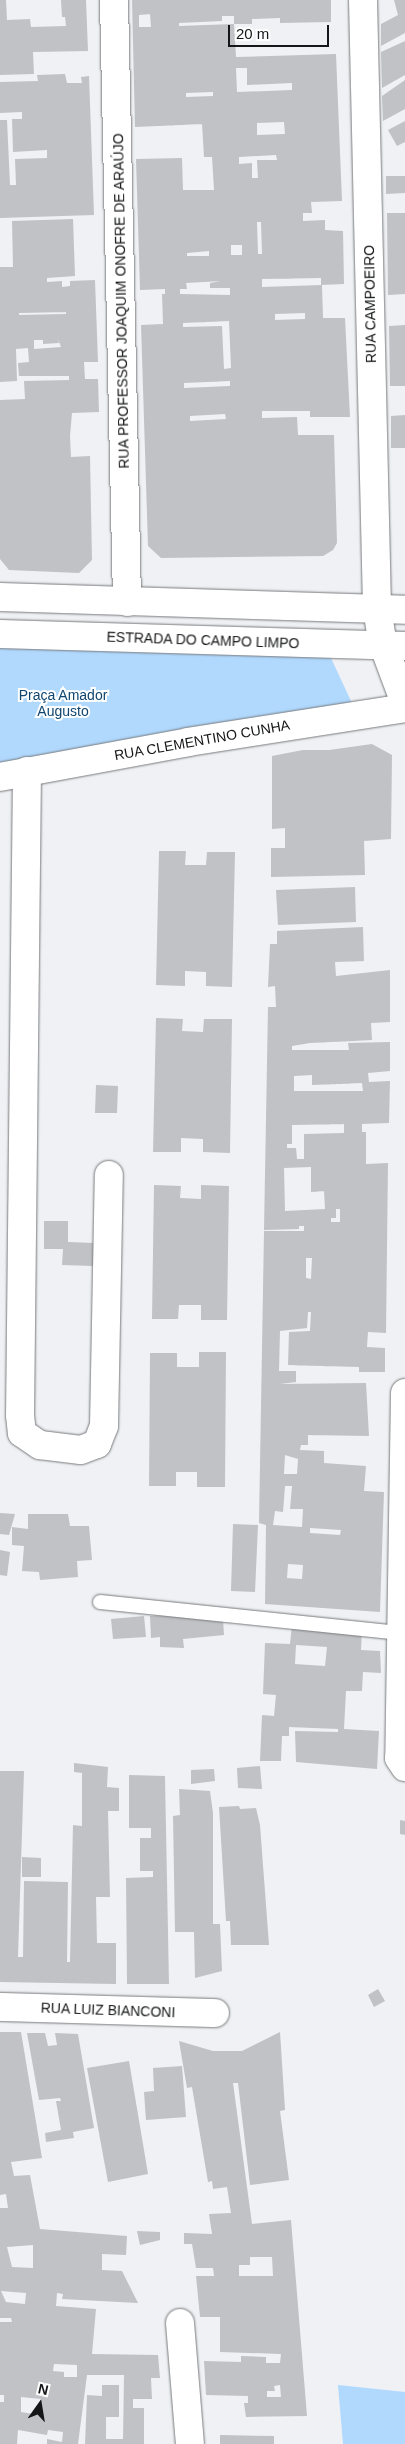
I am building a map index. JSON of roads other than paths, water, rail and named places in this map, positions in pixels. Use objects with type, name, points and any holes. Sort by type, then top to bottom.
[{"type":"street","name":"RUA PROFESSOR JOAQUIM ONOFRE DE ARAÚJO","points":[[114,0],[126,602]]},
{"type":"street","name":"RUA CAMPOEIRO","points":[[363,0],[376,608],[394,645],[405,704]]},
{"type":"street","points":[[0,597],[405,610]]},
{"type":"street","name":"ESTRADA DO CAMPO LIMPO","points":[[0,634],[394,645]]},
{"type":"street","name":"RUA CLEMENTINO CUNHA","points":[[0,777],[328,718],[405,708]]},
{"type":"street","points":[[26,771],[20,1415],[22,1433],[40,1445],[81,1450],[97,1444],[104,1426],[108,1175]]},
{"type":"street","points":[[404,1767],[399,1758],[405,1393]]},
{"type":"street","name":"RUA LUIZ BIANCONI","points":[[0,2007],[215,2013]]},
{"type":"street","points":[[180,2324],[190,2444]]},
{"type":"lane","points":[[100,1602],[400,1632]]},
{"type":"park label","name":"Praça Amador Augusto","points":[[63,704]]}]
